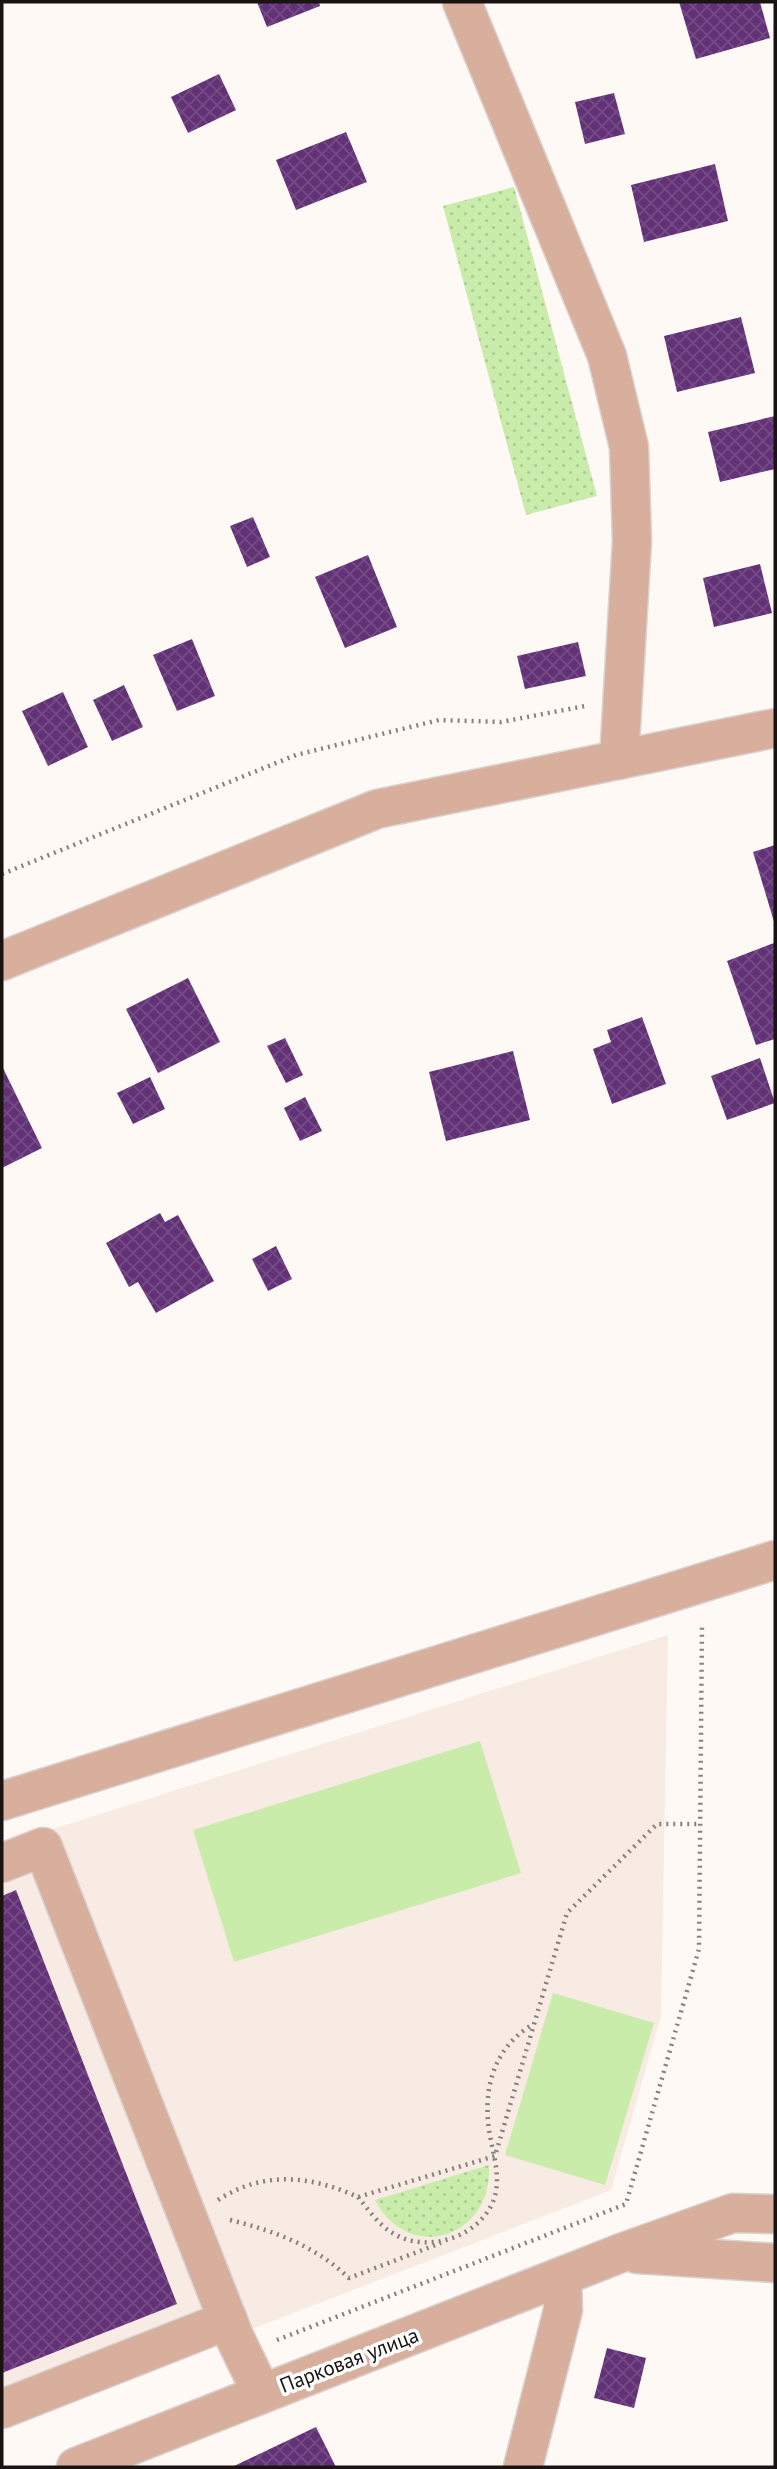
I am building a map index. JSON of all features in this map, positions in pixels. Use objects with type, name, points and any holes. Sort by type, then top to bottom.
[{"type":"street","points":[[462,2],[607,356],[629,447],[632,541],[619,760]]},
{"type":"street","points":[[2,961],[377,809],[775,728]]},
{"type":"street","points":[[2,1801],[775,1560]]},
{"type":"street","points":[[2,1863],[43,1847],[192,2219],[235,2337],[262,2394]]},
{"type":"street","name":"Парковая улица","points":[[86,2465],[621,2253],[733,2214],[775,2214]]},
{"type":"street","name":"Парковая улица","points":[[621,2253],[775,2263]]},
{"type":"street","points":[[523,2467],[563,2310],[562,2277]]},
{"type":"street","points":[[2,2409],[235,2337]]},
{"type":"path","points":[[2,874],[296,755],[439,720],[501,722],[623,699]]},
{"type":"path","points":[[235,2337],[626,2204],[698,1949],[702,1625]]},
{"type":"path","points":[[495,2156],[567,1913],[657,1824],[700,1824]]},
{"type":"path","points":[[192,2219],[239,2222],[292,2239],[319,2254],[349,2278],[453,2238],[473,2227],[488,2211],[497,2184],[487,2112],[493,2071],[511,2041],[534,2024]]},
{"type":"path","points":[[358,2197],[495,2156]]},
{"type":"path","points":[[192,2219],[221,2197],[268,2180],[297,2178],[330,2185],[358,2197],[390,2232],[404,2240],[427,2242],[453,2238]]},
{"type":"shaded area","points":[[668,1635],[661,2016],[611,2190],[2,2426],[2,1845]]},
{"type":"green space","points":[[514,187],[597,496],[526,515],[443,206]]},
{"type":"green space","points":[[480,1741],[521,1873],[234,1962],[193,1830]]},
{"type":"green space","points":[[553,1993],[654,2023],[605,2185],[505,2155]]},
{"type":"green space","points":[[489,2165],[487,2190],[478,2210],[464,2225],[446,2234],[427,2237],[408,2232],[390,2220],[375,2200]]},
{"type":"building","points":[[257,2],[319,2],[320,6],[267,27]]},
{"type":"building","points":[[679,2],[760,2],[770,38],[696,59]]},
{"type":"building","points":[[219,74],[236,110],[188,133],[171,97]]},
{"type":"building","points":[[614,93],[625,134],[585,144],[575,102]]},
{"type":"building","points":[[346,132],[367,182],[296,210],[276,160]]},
{"type":"building","points":[[715,164],[728,221],[644,242],[631,185]]},
{"type":"building","points":[[741,317],[755,373],[677,392],[664,336]]},
{"type":"building","points":[[775,416],[775,469],[720,482],[708,432]]},
{"type":"building","points":[[253,517],[270,557],[247,567],[230,526]]},
{"type":"building","points":[[368,555],[397,627],[345,648],[315,577]]},
{"type":"building","points":[[760,564],[772,613],[714,627],[703,578]]},
{"type":"building","points":[[192,639],[215,696],[177,711],[153,655]]},
{"type":"building","points":[[578,642],[586,676],[525,689],[517,656]]},
{"type":"building","points":[[124,685],[143,727],[112,741],[93,700]]},
{"type":"building","points":[[63,692],[88,747],[48,766],[22,711]]},
{"type":"building","points":[[775,845],[775,925],[753,852]]},
{"type":"building","points":[[774,943],[775,1039],[756,1045],[727,961]]},
{"type":"building","points":[[188,978],[220,1042],[158,1073],[126,1009]]},
{"type":"building","points":[[642,1017],[666,1084],[612,1104],[593,1049],[611,1042],[607,1030]]},
{"type":"building","points":[[285,1038],[303,1075],[286,1083],[267,1046]]},
{"type":"building","points":[[513,1051],[530,1120],[446,1141],[429,1072]]},
{"type":"building","points":[[760,1058],[775,1103],[727,1120],[711,1076]]},
{"type":"building","points":[[2,1066],[42,1148],[2,1168]]},
{"type":"building","points":[[150,1077],[165,1109],[133,1124],[117,1093]]},
{"type":"building","points":[[305,1097],[322,1131],[300,1141],[284,1108]]},
{"type":"building","points":[[160,1213],[165,1222],[178,1215],[214,1281],[156,1313],[138,1282],[129,1287],[106,1243]]},
{"type":"building","points":[[276,1246],[292,1279],[268,1291],[252,1259]]},
{"type":"building","points":[[16,1890],[177,2304],[2,2373],[2,1896]]},
{"type":"building","points":[[607,2348],[646,2358],[634,2408],[594,2398]]},
{"type":"building","points":[[316,2427],[336,2467],[232,2467]]}]
